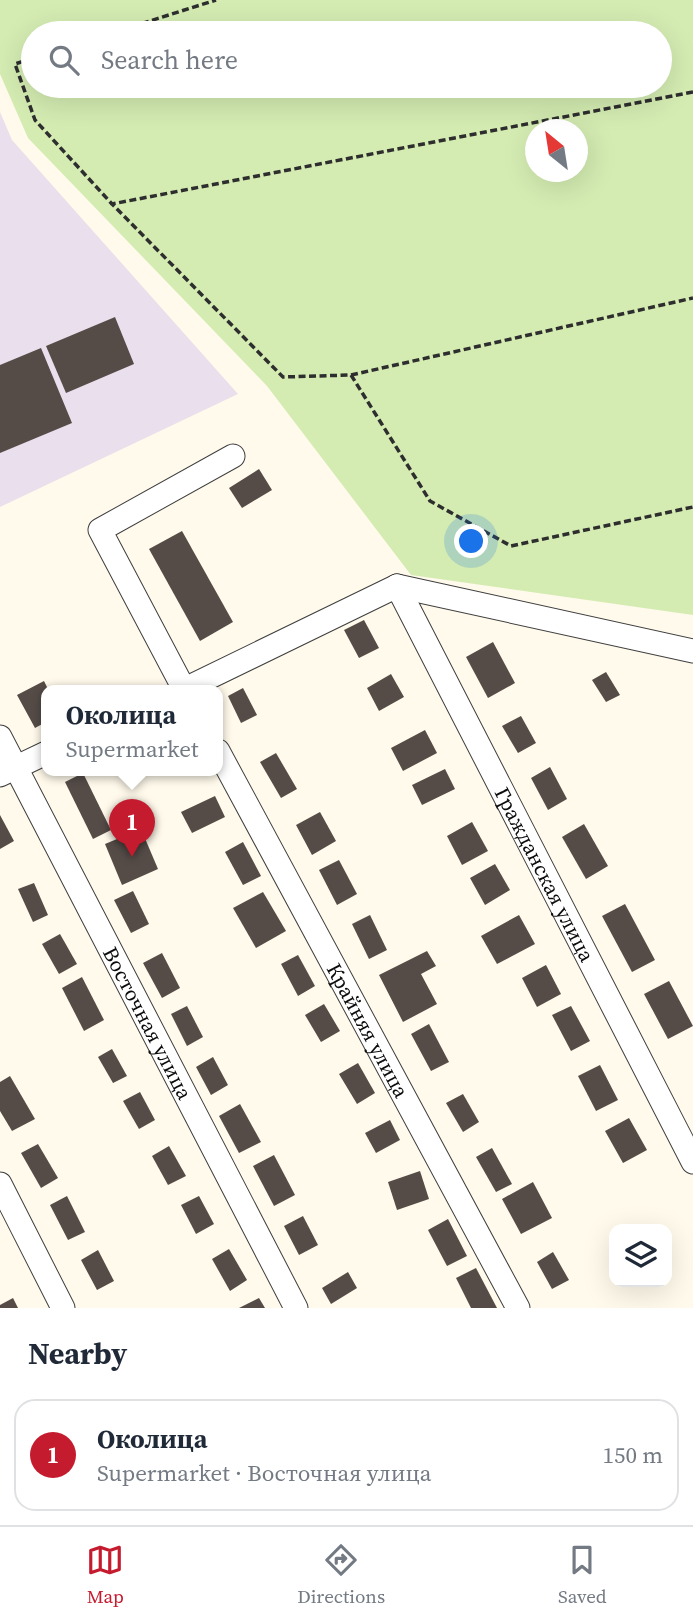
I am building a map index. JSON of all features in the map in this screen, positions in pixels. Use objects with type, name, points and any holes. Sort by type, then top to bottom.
[{"type":"street","points":[[181,685],[100,530],[233,456]]},
{"type":"street","points":[[194,685],[397,586],[693,651]]},
{"type":"street","name":"Гражданская улица","points":[[397,586],[693,1162]]},
{"type":"street","name":"Восточная улица","points":[[0,737],[8,771],[296,1308]]},
{"type":"street","points":[[8,771],[41,755]]},
{"type":"street","name":"Крайняя улица","points":[[223,760],[518,1308]]},
{"type":"street","points":[[0,1184],[63,1308]]},
{"type":"path","points":[[150,21],[216,0]]},
{"type":"path","points":[[21,62],[15,64],[21,80]]},
{"type":"path","points":[[672,96],[693,92]]},
{"type":"path","points":[[28,98],[36,120],[111,204],[283,377],[351,375],[693,299]]},
{"type":"path","points":[[111,204],[662,98]]},
{"type":"path","points":[[351,375],[430,501],[511,546],[693,507]]},
{"type":"shaded area","points":[[0,112],[12,140],[238,394],[0,507]]},
{"type":"green space","points":[[0,0],[693,0],[693,615],[411,575],[267,386],[28,138],[0,74]]},
{"type":"building","points":[[115,317],[134,364],[66,393],[46,346]]},
{"type":"building","points":[[41,348],[72,423],[0,453],[0,365]]},
{"type":"building","points":[[259,469],[272,490],[242,508],[229,488]]},
{"type":"building","points":[[182,531],[233,622],[200,641],[149,549]]},
{"type":"building","points":[[364,620],[379,648],[359,658],[344,630]]},
{"type":"building","points":[[493,642],[515,683],[488,698],[466,657]]},
{"type":"building","points":[[606,672],[620,695],[606,702],[592,680]]},
{"type":"building","points":[[391,674],[404,697],[379,711],[367,688]]},
{"type":"building","points":[[44,681],[46,685],[41,685],[41,725],[35,728],[17,695]]},
{"type":"building","points":[[243,688],[257,715],[241,723],[228,696]]},
{"type":"building","points":[[521,716],[536,743],[518,753],[502,726]]},
{"type":"building","points":[[425,730],[437,753],[403,771],[391,748]]},
{"type":"building","points":[[276,753],[297,789],[281,798],[260,762]]},
{"type":"building","points":[[550,767],[567,799],[548,810],[531,778]]},
{"type":"building","points":[[445,769],[455,789],[422,805],[412,785]]},
{"type":"building","points":[[77,776],[84,776],[111,830],[93,839],[65,782]]},
{"type":"building","points":[[215,796],[225,817],[192,833],[181,812]]},
{"type":"building","points":[[320,812],[336,841],[312,855],[296,825]]},
{"type":"building","points":[[0,815],[14,841],[0,849]]},
{"type":"building","points":[[472,822],[488,851],[462,865],[447,836]]},
{"type":"building","points":[[584,824],[608,866],[586,879],[562,837]]},
{"type":"building","points":[[141,829],[158,869],[122,885],[105,844]]},
{"type":"building","points":[[243,842],[261,876],[243,885],[225,852]]},
{"type":"building","points":[[339,860],[357,894],[337,905],[319,870]]},
{"type":"building","points":[[495,864],[510,890],[485,905],[470,878]]},
{"type":"building","points":[[34,883],[48,915],[33,922],[18,889]]},
{"type":"building","points":[[133,891],[149,924],[131,933],[114,900]]},
{"type":"building","points":[[263,892],[286,931],[256,948],[233,908]]},
{"type":"building","points":[[625,904],[655,960],[632,972],[602,916]]},
{"type":"building","points":[[370,915],[387,950],[369,959],[352,924]]},
{"type":"building","points":[[519,915],[535,944],[497,964],[481,936]]},
{"type":"building","points":[[60,934],[77,964],[59,974],[42,944]]},
{"type":"building","points":[[427,951],[436,966],[421,974],[437,1004],[403,1022],[379,975]]},
{"type":"building","points":[[162,953],[180,988],[162,998],[143,963]]},
{"type":"building","points":[[298,955],[315,986],[298,996],[281,964]]},
{"type":"building","points":[[546,965],[561,994],[537,1007],[522,978]]},
{"type":"building","points":[[82,977],[104,1020],[84,1031],[62,988]]},
{"type":"building","points":[[669,981],[693,1026],[668,1039],[644,994]]},
{"type":"building","points":[[324,1004],[340,1031],[321,1042],[305,1015]]},
{"type":"building","points":[[187,1006],[203,1037],[187,1046],[171,1014]]},
{"type":"building","points":[[571,1006],[590,1041],[571,1051],[552,1015]]},
{"type":"building","points":[[429,1024],[449,1062],[431,1071],[411,1034]]},
{"type":"building","points":[[112,1049],[127,1076],[113,1083],[98,1057]]},
{"type":"building","points":[[213,1057],[228,1085],[211,1095],[196,1067]]},
{"type":"building","points":[[358,1063],[375,1093],[357,1104],[339,1074]]},
{"type":"building","points":[[600,1065],[618,1100],[596,1111],[578,1076]]},
{"type":"building","points":[[10,1076],[35,1119],[12,1131],[0,1111],[0,1082]]},
{"type":"building","points":[[140,1092],[155,1120],[139,1129],[123,1101]]},
{"type":"building","points":[[463,1094],[479,1122],[463,1132],[446,1103]]},
{"type":"building","points":[[240,1104],[261,1142],[239,1153],[219,1116]]},
{"type":"building","points":[[629,1118],[647,1150],[623,1163],[605,1131]]},
{"type":"building","points":[[390,1120],[400,1140],[376,1153],[365,1133]]},
{"type":"building","points":[[38,1144],[58,1178],[41,1188],[21,1153]]},
{"type":"building","points":[[169,1146],[186,1176],[168,1185],[152,1156]]},
{"type":"building","points":[[492,1148],[512,1184],[496,1192],[476,1157]]},
{"type":"building","points":[[274,1155],[295,1195],[274,1206],[253,1166]]},
{"type":"building","points":[[420,1171],[429,1199],[397,1210],[388,1182]]},
{"type":"building","points":[[533,1182],[552,1218],[521,1234],[502,1199]]},
{"type":"building","points":[[67,1196],[85,1232],[68,1240],[50,1205]]},
{"type":"building","points":[[199,1196],[214,1224],[196,1234],[181,1205]]},
{"type":"building","points":[[303,1216],[318,1245],[299,1255],[284,1226]]},
{"type":"building","points":[[448,1219],[467,1256],[447,1266],[428,1230]]},
{"type":"building","points":[[229,1249],[247,1280],[230,1291],[212,1259]]},
{"type":"building","points":[[98,1250],[114,1281],[97,1290],[81,1260]]},
{"type":"building","points":[[553,1252],[569,1280],[552,1289],[537,1262]]},
{"type":"building","points":[[476,1268],[497,1308],[471,1308],[456,1278]]},
{"type":"building","points":[[348,1272],[357,1288],[331,1304],[322,1288]]},
{"type":"building","points":[[13,1298],[18,1308],[0,1308],[0,1305]]},
{"type":"building","points":[[259,1298],[265,1308],[239,1308]]},
{"type":"place","name":"Околица","points":[[132,857]]}]
